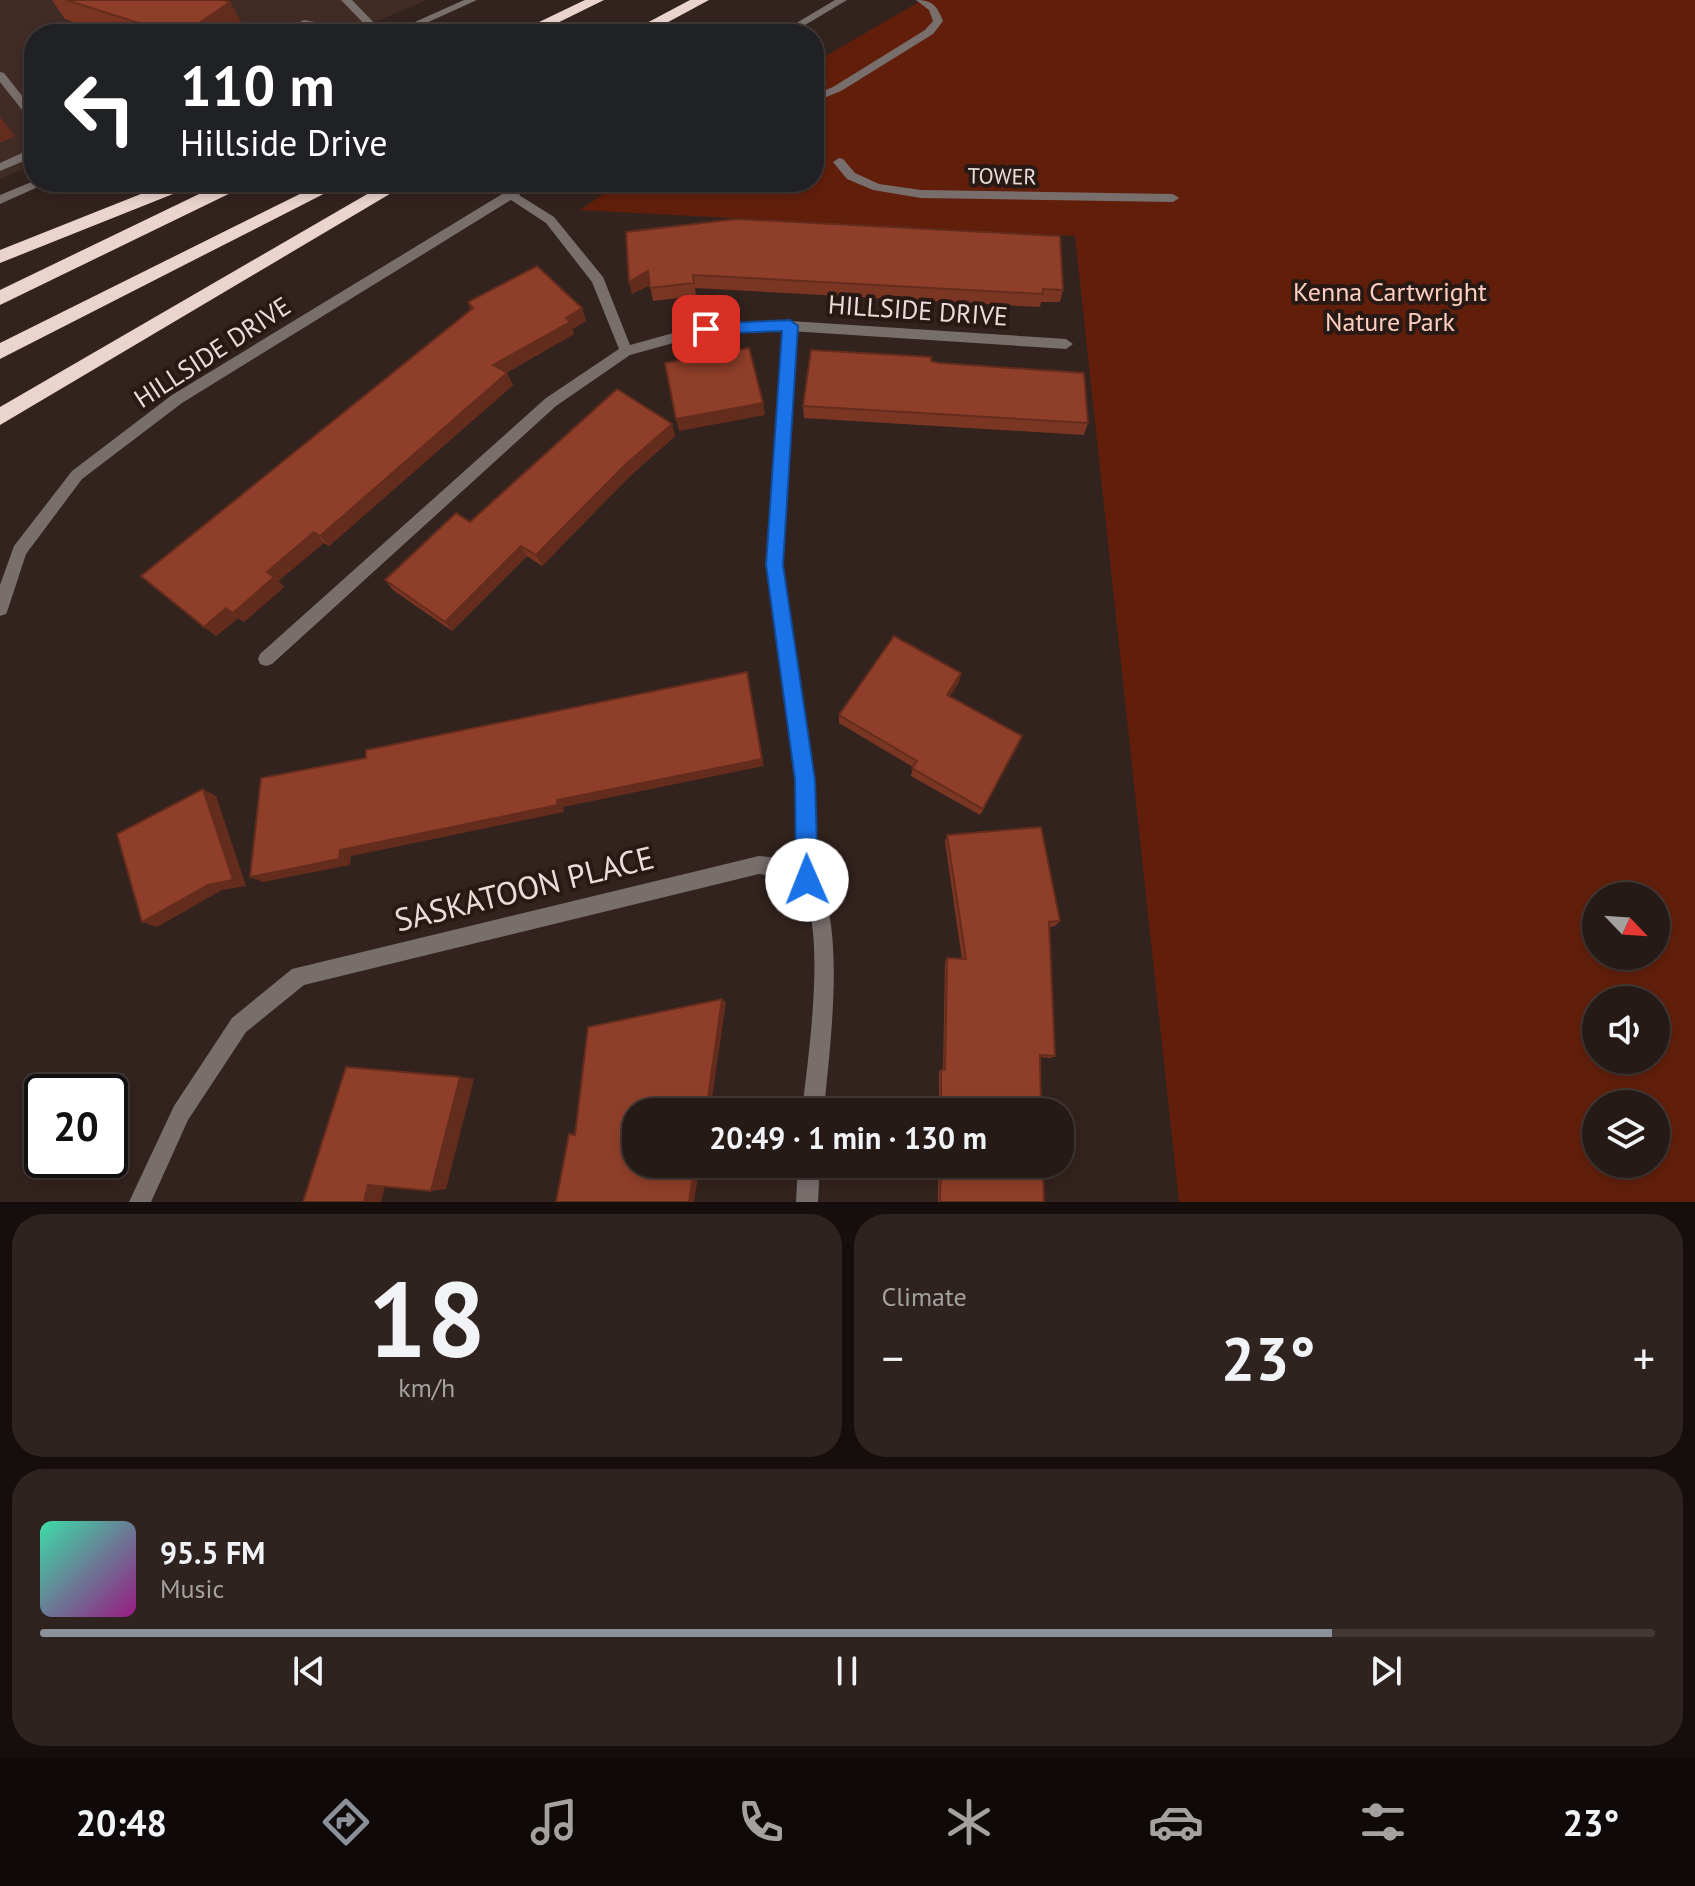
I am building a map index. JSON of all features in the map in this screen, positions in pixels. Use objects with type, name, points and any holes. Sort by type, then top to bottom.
[{"type":"highway","points":[[544,24],[597,0]]},
{"type":"highway","points":[[563,24],[612,0]]},
{"type":"highway","points":[[654,24],[702,0]]},
{"type":"highway","points":[[677,24],[719,0]]},
{"type":"highway","points":[[0,257],[162,192]]},
{"type":"highway","points":[[0,298],[218,192]]},
{"type":"highway","points":[[0,352],[318,192]]},
{"type":"highway","points":[[0,417],[384,192]]},
{"type":"street","points":[[346,0],[370,24]]},
{"type":"street","points":[[416,24],[472,0]]},
{"type":"street","points":[[800,24],[842,0]]},
{"type":"street","points":[[824,95],[929,32],[938,21],[933,8],[921,0]]},
{"type":"street","points":[[0,75],[24,105]]},
{"type":"street","points":[[0,167],[24,162]]},
{"type":"street","name":"TOWER","points":[[839,162],[851,176],[864,182],[921,194],[1173,198]]},
{"type":"street","points":[[0,200],[24,190]]},
{"type":"street","name":"HILLSIDE DRIVE","points":[[0,609],[19,551],[77,475],[177,399],[514,192]]},
{"type":"street","points":[[510,194],[550,220],[598,280],[626,351]]},
{"type":"street","points":[[790,326],[774,565],[805,780],[807,880],[820,909],[825,943],[814,1098]]},
{"type":"street","name":"HILLSIDE DRIVE","points":[[266,659],[551,402],[626,351],[706,329],[790,326],[1066,344]]},
{"type":"street","name":"SASKATOON PLACE","points":[[140,1202],[181,1113],[239,1025],[299,976],[759,865],[784,868],[807,880]]},
{"type":"street","points":[[807,1202],[808,1178]]},
{"type":"shaded area","points":[[0,0],[427,0],[370,24],[24,24],[24,168],[0,179]]},
{"type":"green space","name":"Kenna Cartwright Nature Park","points":[[922,0],[1695,0],[1695,1202],[1179,1202],[1075,236],[580,210],[606,192],[824,192],[824,57]]},
{"type":"building","points":[[66,0],[230,2],[198,24],[142,24]]},
{"type":"building","points":[[737,219],[1060,236],[1063,290],[1043,289],[1043,294],[693,275],[694,283],[650,288],[648,271],[629,282],[626,232]]},
{"type":"building","points":[[537,266],[582,308],[566,318],[570,322],[493,365],[507,373],[320,536],[314,532],[267,572],[274,577],[233,613],[226,608],[204,627],[141,576],[473,308],[468,302]]},
{"type":"building","points":[[749,348],[763,403],[676,419],[665,363]]},
{"type":"building","points":[[811,350],[931,357],[931,361],[939,363],[1084,373],[1088,423],[803,406]]},
{"type":"building","points":[[617,389],[672,424],[625,465],[536,555],[521,546],[445,622],[385,580],[456,513],[470,522]]},
{"type":"building","points":[[894,636],[961,673],[947,695],[1022,736],[983,809],[912,768],[917,761],[839,715]]},
{"type":"building","points":[[747,672],[762,759],[557,800],[558,805],[340,850],[339,859],[250,877],[261,778],[366,758],[366,750]]},
{"type":"building","points":[[203,789],[233,880],[208,885],[142,922],[117,834]]},
{"type":"building","points":[[1041,827],[1060,921],[1049,922],[1055,1056],[1040,1055],[1041,1098],[941,1098],[941,1070],[945,1070],[947,958],[966,959],[947,835]]},
{"type":"building","points":[[722,999],[708,1098],[622,1098],[622,1178],[693,1178],[689,1202],[556,1202],[569,1134],[575,1135],[588,1027]]},
{"type":"building","points":[[346,1067],[460,1077],[431,1191],[368,1185],[364,1202],[303,1202]]},
{"type":"building","points":[[941,1178],[1043,1178],[1044,1202],[940,1202]]},
{"type":"route","points":[[706,329],[790,326],[774,565],[805,780],[807,880]]}]
